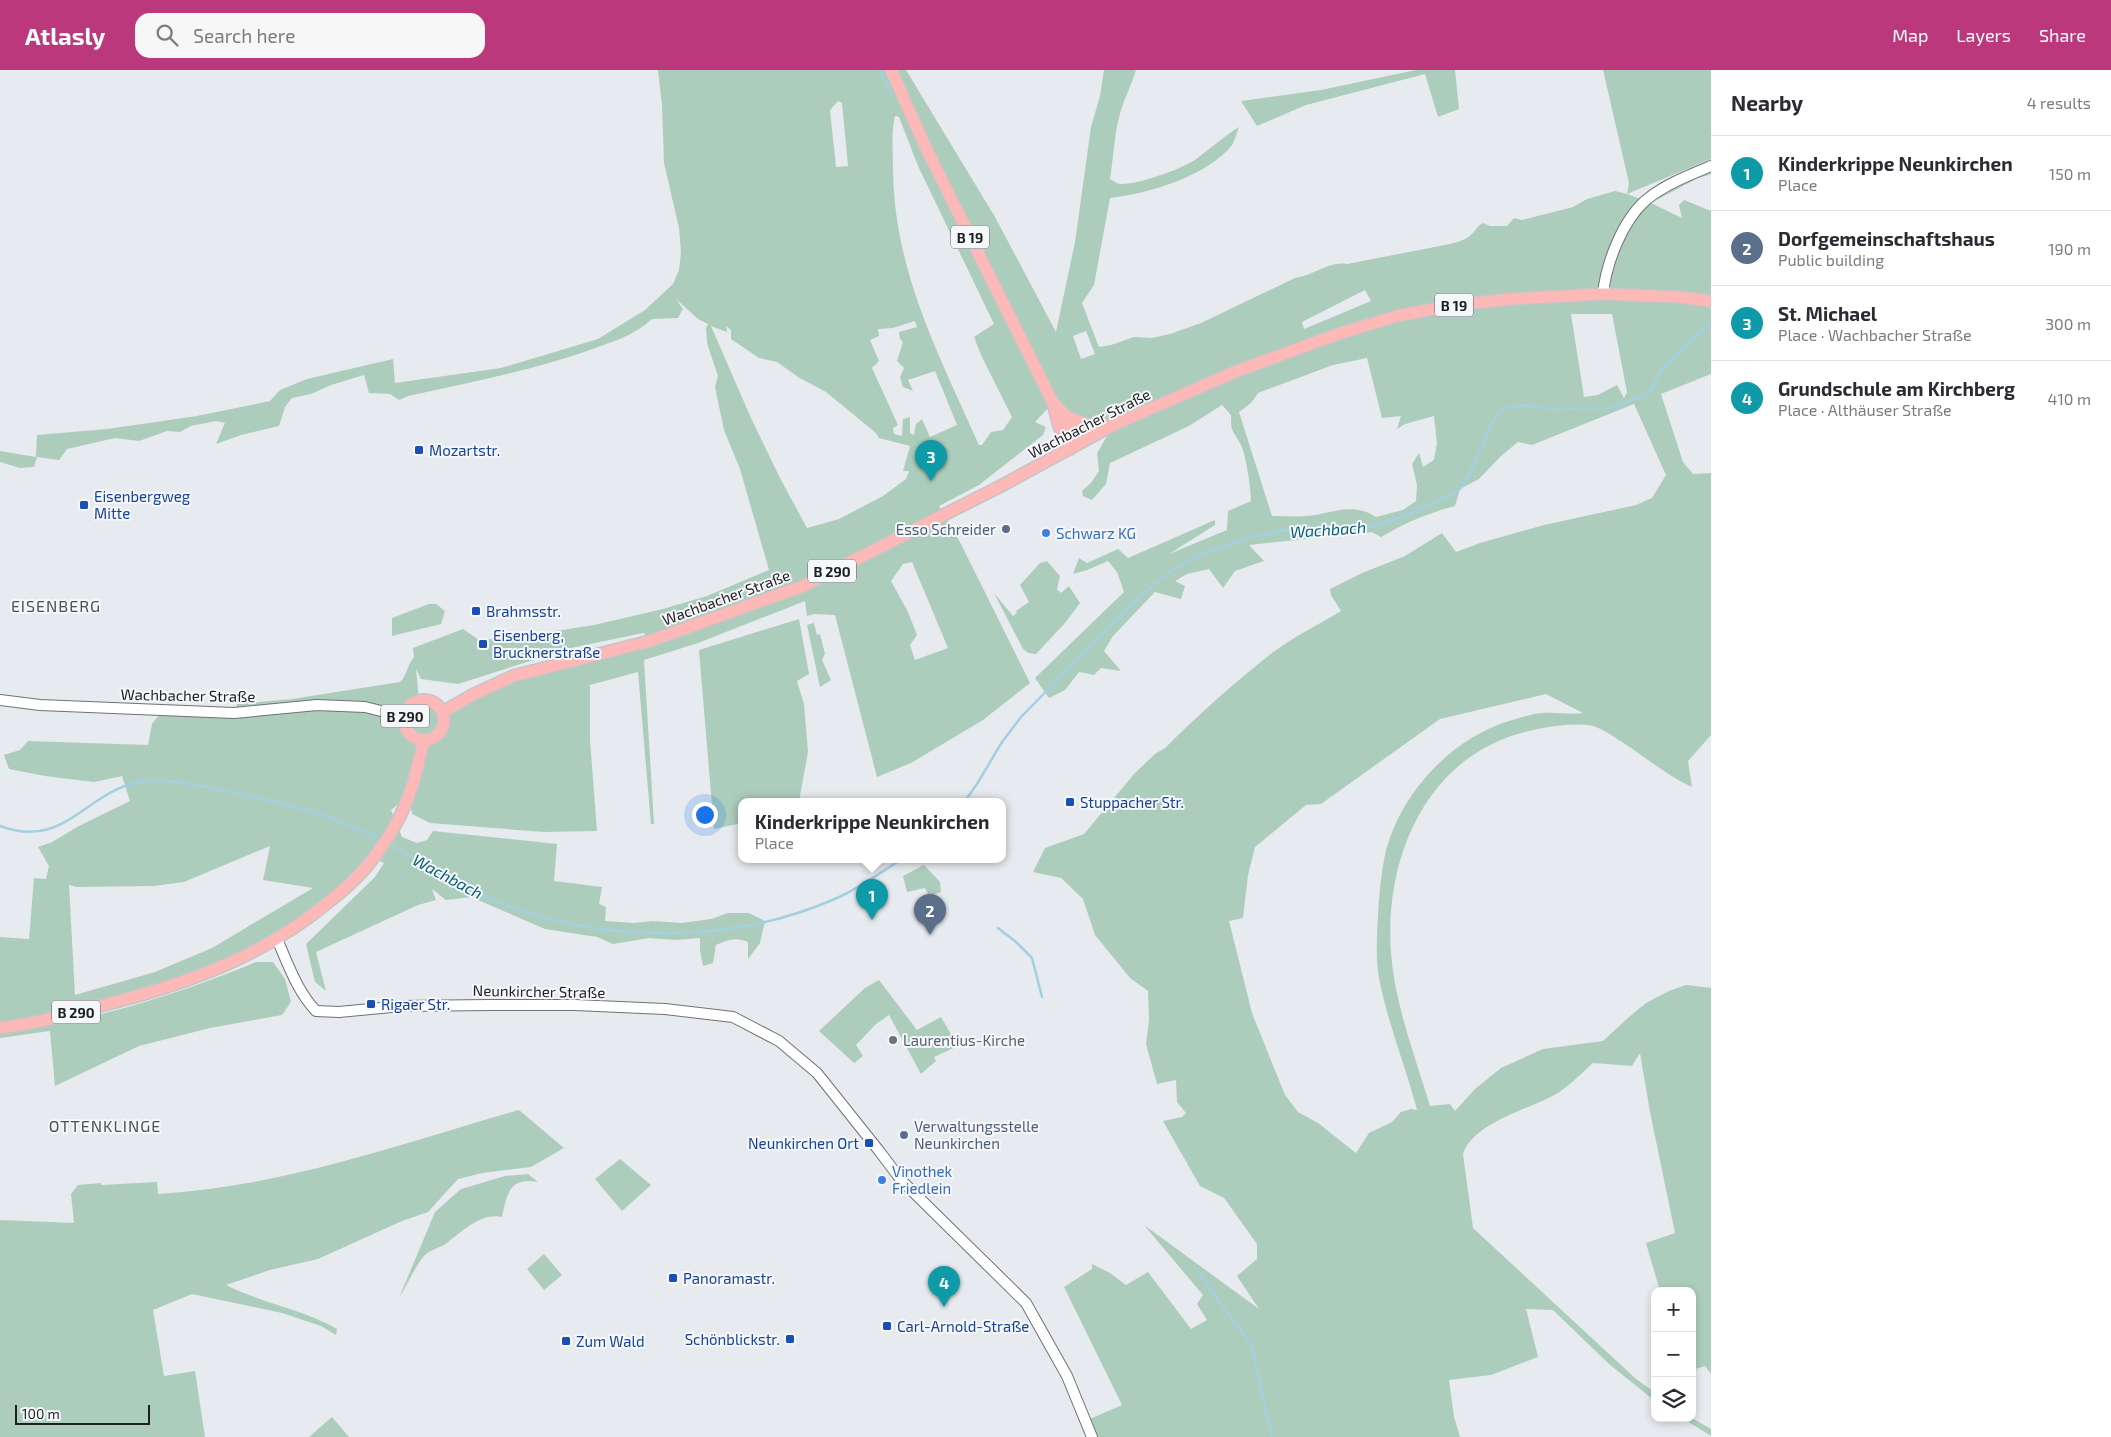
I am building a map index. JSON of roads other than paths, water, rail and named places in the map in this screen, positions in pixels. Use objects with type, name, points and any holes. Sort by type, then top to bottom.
[{"type":"main road","name":"B 19","points":[[891,70],[926,148],[1063,422],[1073,447]]},
{"type":"main road","name":"B 19","points":[[1603,294],[1679,297],[1711,302]]},
{"type":"main road","name":"Wachbacher Straße","points":[[443,712],[472,695],[513,676],[650,640],[803,586],[906,535],[1113,425],[1262,361],[1397,316],[1454,305],[1512,299],[1603,294]]},
{"type":"main road","name":"B 19","points":[[1063,422],[1113,425]]},
{"type":"main road","points":[[1046,462],[1057,446],[1063,422]]},
{"type":"main road","name":"B 290","points":[[422,700],[435,703],[443,712],[444,725],[434,738],[424,740],[412,736],[405,726],[405,717],[410,707],[422,700]]},
{"type":"main road","name":"B 290","points":[[0,1028],[33,1024],[152,993],[231,964],[278,939],[317,912],[353,882],[376,853],[409,796],[424,740]]},
{"type":"street","points":[[1603,294],[1611,255],[1631,217],[1652,196],[1672,184],[1711,166]]},
{"type":"street","name":"Wachbacher Straße","points":[[0,700],[40,705],[234,713],[317,705],[355,707],[405,717]]},
{"type":"street","name":"Neunkircher Straße","points":[[278,939],[297,984],[307,1001],[316,1011],[339,1012],[402,1006],[489,1005],[575,1005],[664,1009],[733,1017],[779,1041],[817,1074],[901,1180],[1026,1303],[1067,1376],[1092,1437]]},
{"type":"waterway","points":[[880,70],[892,95]]},
{"type":"waterway","name":"Wachbach","points":[[967,798],[1002,742],[1021,717],[1112,624],[1144,593],[1171,571],[1197,556],[1251,537],[1292,529],[1372,526],[1396,519],[1450,496],[1460,489],[1469,475],[1497,413],[1506,408],[1520,405],[1552,409],[1611,408],[1643,396],[1651,390],[1662,369],[1711,322]]},
{"type":"waterway","name":"Wachbach","points":[[0,826],[22,831],[41,831],[57,826],[72,818],[119,788],[138,782],[163,780],[296,807],[341,822],[383,841]]},
{"type":"waterway","name":"Wachbach","points":[[387,843],[461,885],[508,906],[548,918],[589,927],[631,932],[673,933],[716,930],[757,924],[798,913],[837,898],[862,885],[896,863]]},
{"type":"waterway","points":[[998,928],[1032,958],[1042,997]]},
{"type":"waterway","points":[[1198,1272],[1251,1345],[1272,1437]]},
{"type":"place","name":"Mozartstr.","points":[[419,450]]},
{"type":"place","name":"St. Michael","points":[[931,481]]},
{"type":"place","name":"Eisenbergweg Mitte","points":[[84,505]]},
{"type":"place","name":"Esso Schreider","points":[[1006,529]]},
{"type":"place","name":"Schwarz KG","points":[[1046,533]]},
{"type":"place","name":"Brahmsstr.","points":[[476,611]]},
{"type":"place","name":"Eisenberg, Brucknerstraße","points":[[483,644]]},
{"type":"place","name":"Stuppacher Str.","points":[[1070,802]]},
{"type":"place","name":"Kinderkrippe Neunkirchen","points":[[872,920]]},
{"type":"place","name":"Dorfgemeinschaftshaus","points":[[930,935]]},
{"type":"place","name":"Rigaer Str.","points":[[371,1004]]},
{"type":"place","name":"Laurentius-Kirche","points":[[893,1040]]},
{"type":"place","name":"Verwaltungsstelle Neunkirchen","points":[[904,1135]]},
{"type":"place","name":"Neunkirchen Ort","points":[[869,1143]]},
{"type":"place","name":"Vinothek Friedlein","points":[[882,1180]]},
{"type":"place","name":"Panoramastr.","points":[[673,1278]]},
{"type":"place","name":"Grundschule am Kirchberg","points":[[944,1307]]},
{"type":"place","name":"Carl-Arnold-Straße","points":[[887,1326]]},
{"type":"place","name":"Schönblickstr.","points":[[790,1339]]},
{"type":"place","name":"Zum Wald","points":[[566,1341]]},
{"type":"district","name":"EISENBERG","points":[[56,605]]},
{"type":"district","name":"OTTENKLINGE","points":[[105,1125]]}]
